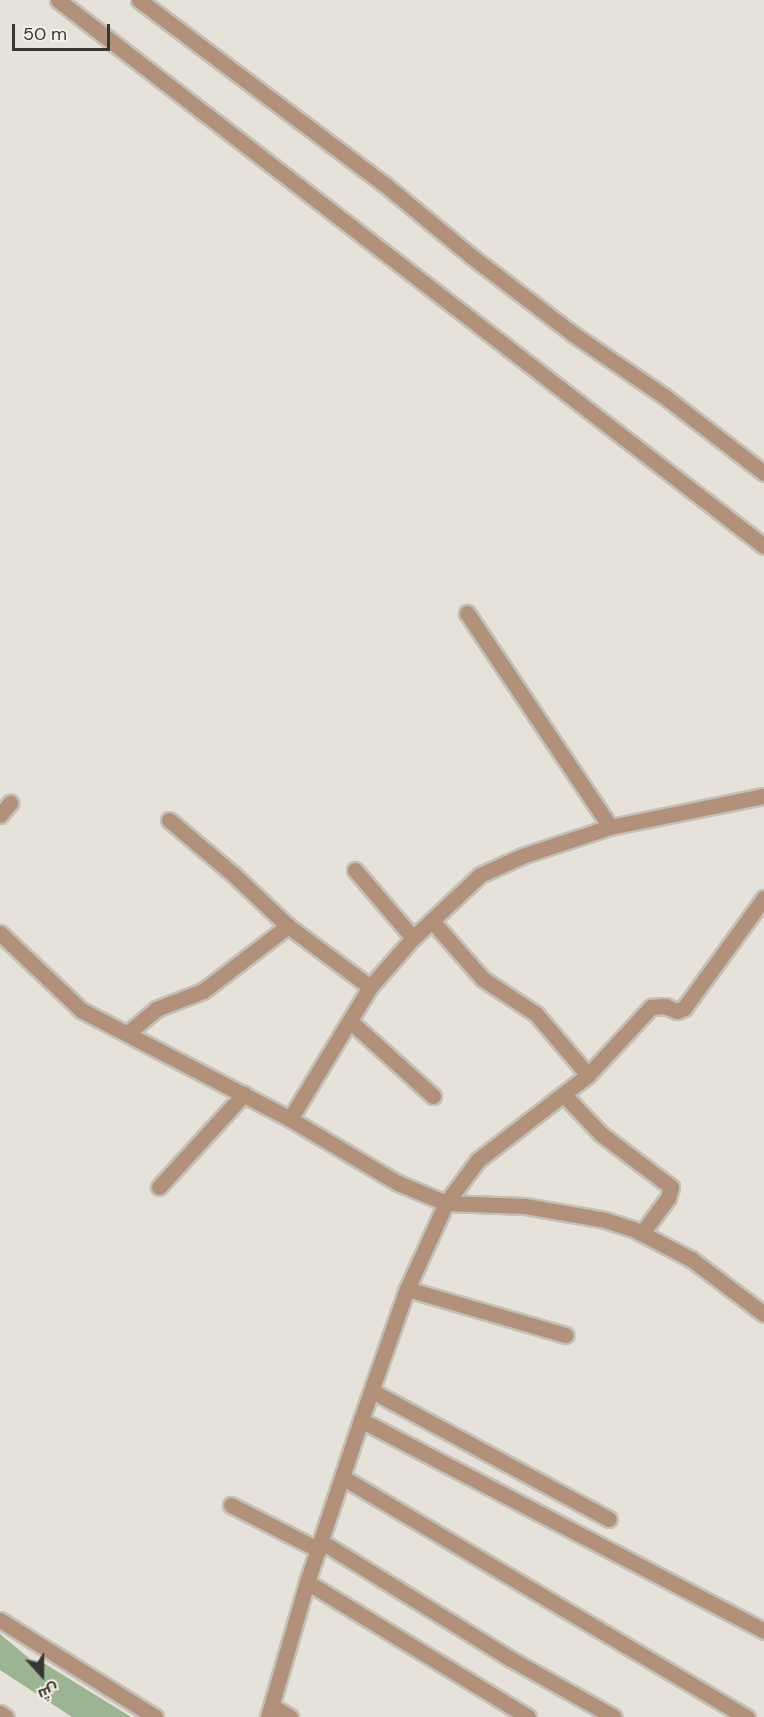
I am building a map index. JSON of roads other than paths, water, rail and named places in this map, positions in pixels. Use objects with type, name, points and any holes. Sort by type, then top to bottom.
[{"type":"street","points":[[58,0],[764,546]]},
{"type":"street","points":[[139,0],[384,183],[508,285],[764,473]]},
{"type":"street","points":[[467,613],[610,828]]},
{"type":"street","points":[[290,1119],[370,987],[413,938],[469,884],[495,867],[610,828],[764,796]]},
{"type":"street","points":[[169,820],[233,874],[288,926],[370,987]]},
{"type":"street","points":[[356,870],[413,938]]},
{"type":"street","points":[[290,1717],[270,1712],[307,1582],[407,1289],[446,1203],[483,1156],[588,1075],[651,1007],[664,1006],[677,1011],[684,1008],[764,898]]},
{"type":"street","points":[[432,921],[483,979],[536,1014],[588,1075]]},
{"type":"street","points":[[129,1032],[156,1009],[203,991],[288,926]]},
{"type":"street","points":[[0,933],[81,1010],[129,1032],[290,1119],[398,1183],[446,1203],[525,1206],[605,1220],[642,1233],[691,1259],[764,1314]]},
{"type":"street","points":[[350,1021],[433,1096]]},
{"type":"street","points":[[159,1187],[244,1094]]},
{"type":"street","points":[[564,1095],[601,1134],[671,1186],[668,1198],[642,1233]]},
{"type":"street","points":[[407,1289],[565,1335]]},
{"type":"street","points":[[372,1391],[609,1520]]},
{"type":"street","points":[[361,1420],[764,1631]]},
{"type":"street","points":[[342,1477],[747,1717]]},
{"type":"street","points":[[231,1505],[320,1546],[614,1717]]},
{"type":"street","points":[[307,1582],[528,1717]]},
{"type":"street","points":[[0,1620],[155,1717]]},
{"type":"street","points":[[0,1713],[6,1717]]}]
